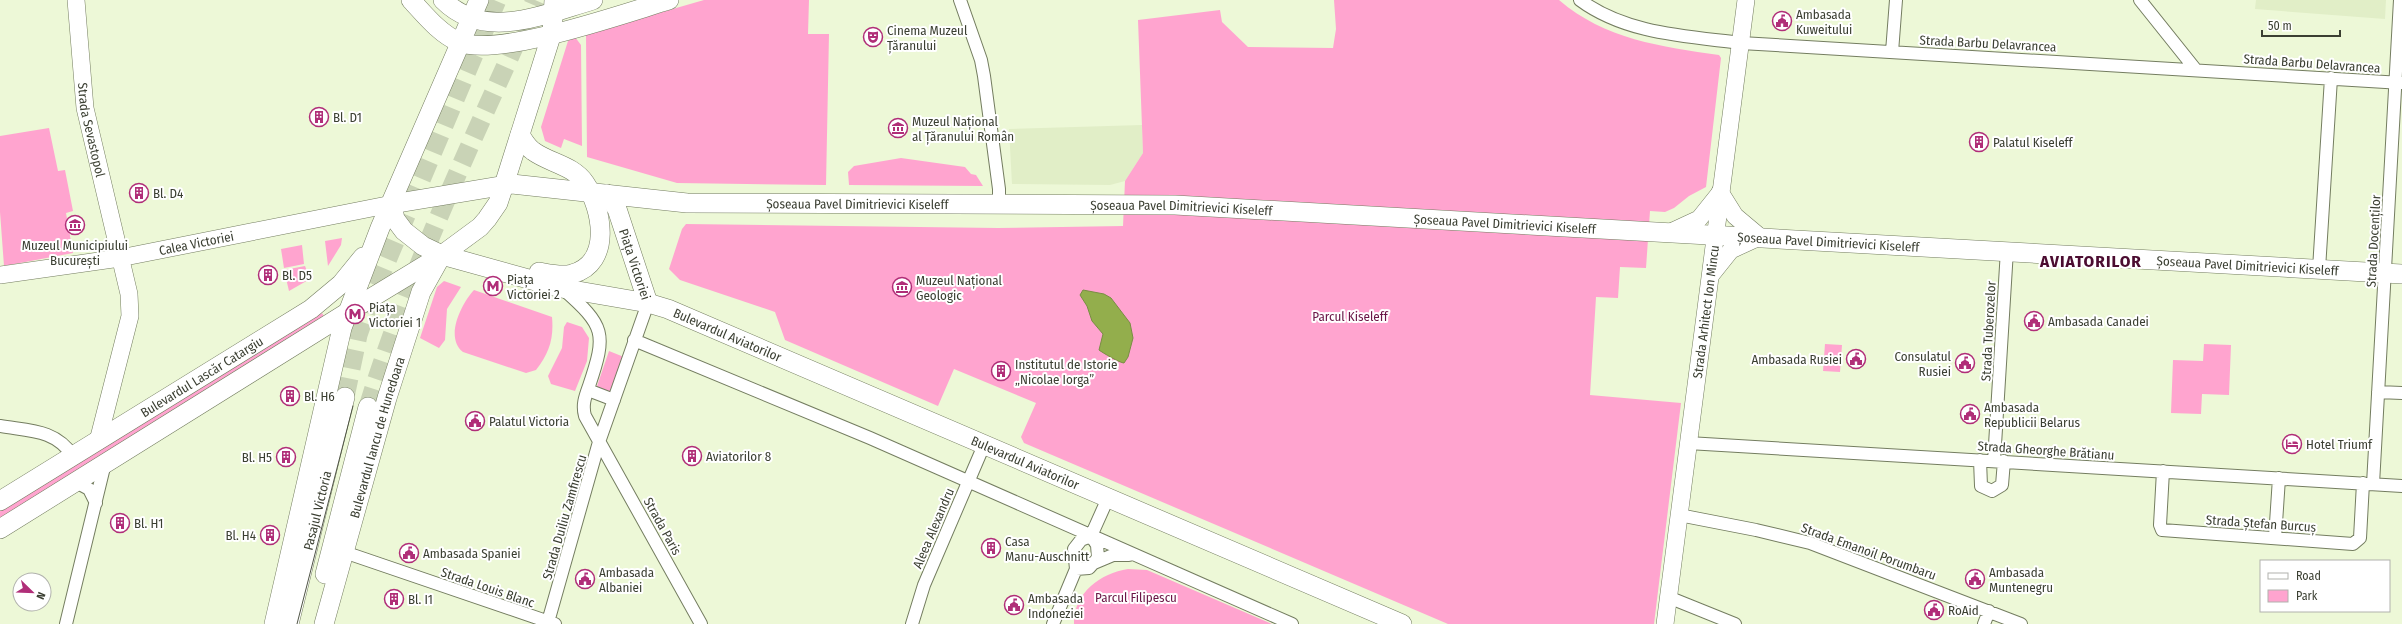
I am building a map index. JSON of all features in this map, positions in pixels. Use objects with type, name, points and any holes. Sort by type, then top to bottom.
[{"type":"main road","name":"Strada Sevastopol","points":[[76,0],[85,108],[129,294],[130,316],[98,441]]},
{"type":"main road","points":[[411,0],[438,27],[460,42],[480,45],[503,44],[552,33],[669,0]]},
{"type":"main road","points":[[443,0],[458,13],[471,19],[499,23],[554,5],[593,0]]},
{"type":"main road","points":[[274,624],[334,365],[348,312],[380,228],[392,204],[460,42],[480,0]]},
{"type":"main road","name":"Strada Arhitect Ion Mincu","points":[[1665,624],[1746,0]]},
{"type":"main road","points":[[348,312],[442,256],[487,218],[498,203],[552,33],[554,5]]},
{"type":"main road","points":[[494,270],[522,270],[564,275],[582,269],[594,256],[602,234],[599,217],[598,193],[577,175],[532,151],[520,135]]},
{"type":"main road","points":[[392,204],[504,185],[598,193]]},
{"type":"main road","points":[[1672,232],[1699,219],[1720,192],[1735,216],[1760,237],[1739,245],[1731,250],[1710,277]]},
{"type":"main road","name":"Șoseaua Pavel Dimitrievici Kiseleff","points":[[598,193],[687,203],[1155,205],[1242,208],[2007,250],[2394,274]]},
{"type":"main road","name":"Piața Victoriei","points":[[392,204],[395,219],[404,231],[423,246],[442,256],[561,288],[648,303],[617,209],[598,193]]},
{"type":"main road","name":"Calea Victoriei","points":[[0,275],[120,258],[392,204]]},
{"type":"main road","name":"Bulevardul Lascăr Catargiu","points":[[0,501],[320,302],[353,270],[380,228]]},
{"type":"main road","name":"Bulevardul Iancu de Hunedoara","points":[[324,624],[387,398],[421,292],[430,273],[442,256]]},
{"type":"main road","name":"Bulevardul Aviatorilor","points":[[648,303],[678,313],[1402,624]]},
{"type":"main road","name":"Bulevardul Lascăr Catargiu","points":[[0,529],[348,312]]},
{"type":"main road","points":[[305,339],[318,342],[325,347],[334,365]]},
{"type":"main road","name":"Pasajul Victoria","points":[[289,624],[345,397]]},
{"type":"main road","name":"Pasajul Victoria","points":[[312,624],[368,407]]},
{"type":"street","points":[[960,0],[984,76],[999,188],[999,205]]},
{"type":"street","name":"Strada Barbu Delavrancea","points":[[1580,0],[1617,20],[1638,27],[1677,35],[1741,43],[2399,83]]},
{"type":"street","points":[[1892,52],[1896,0]]},
{"type":"street","points":[[2140,0],[2196,70]]},
{"type":"street","name":"Strada Docenților","points":[[2368,484],[2378,392],[2394,274],[2400,0]]},
{"type":"street","points":[[2319,269],[2331,78]]},
{"type":"street","name":"Strada Tuberozelor","points":[[1980,460],[1981,486],[1992,491],[2002,485],[1999,461],[2007,250]]},
{"type":"street","name":"Strada Duiliu Zamfirescu","points":[[561,288],[592,316],[600,335],[599,357],[583,408],[599,442]]},
{"type":"street","name":"Strada Duiliu Zamfirescu","points":[[552,623],[599,442],[648,303]]},
{"type":"street","points":[[634,340],[762,392],[1292,624]]},
{"type":"street","points":[[588,390],[614,400]]},
{"type":"street","points":[[2378,392],[2402,393]]},
{"type":"street","points":[[0,426],[52,436],[62,442],[73,456]]},
{"type":"street","name":"Strada Paris","points":[[599,442],[702,624]]},
{"type":"street","name":"Strada Gheorghe Brătianu","points":[[1688,442],[2402,486]]},
{"type":"street","name":"Aleea Alexandru","points":[[912,624],[924,586],[984,445]]},
{"type":"street","points":[[66,624],[105,463]]},
{"type":"street","name":"Strada Ștefan Burcuș","points":[[2164,471],[2160,525],[2162,530],[2275,538],[2356,543],[2360,538],[2368,484]]},
{"type":"street","points":[[2275,538],[2279,478]]},
{"type":"street","points":[[76,482],[89,488],[96,503]]},
{"type":"street","points":[[1053,624],[1076,570],[1074,549],[1081,540],[1091,536],[1108,498]]},
{"type":"street","name":"Strada Emanoil Porumbaru","points":[[1679,515],[1756,530],[1810,543],[2021,624]]},
{"type":"street","points":[[1091,536],[1099,551],[1094,564]]},
{"type":"street","name":"Strada Louis Blanc","points":[[344,552],[524,619],[552,623]]},
{"type":"street","points":[[1076,570],[1089,568],[1113,555],[1134,556]]},
{"type":"street","points":[[1668,598],[1735,624]]},
{"type":"street","points":[[1984,624],[1989,611]]},
{"type":"shaded area","points":[[2256,0],[2386,0],[2385,19],[2255,9]]},
{"type":"shaded area","points":[[1142,125],[1143,153],[1125,181],[1110,185],[1012,184],[1009,129]]},
{"type":"shaded area","points":[[1083,290],[1104,294],[1111,298],[1130,323],[1133,338],[1128,357],[1124,363],[1115,360],[1099,350],[1103,334],[1092,321],[1087,306],[1080,295]]},
{"type":"green space","points":[[704,0],[809,0],[808,34],[829,34],[826,185],[677,183],[587,157],[586,34]]},
{"type":"green space","name":"Parcul Kiseleff","points":[[1334,0],[1559,0],[1576,13],[1595,24],[1614,32],[1634,39],[1676,49],[1719,55],[1721,58],[1706,187],[1689,196],[1674,208],[1665,212],[1650,211],[1646,268],[1620,267],[1618,298],[1596,297],[1590,395],[1681,403],[1654,624],[1448,624],[1024,443],[1021,437],[1036,403],[954,369],[938,406],[785,340],[775,312],[680,280],[669,269],[682,229],[686,224],[998,228],[1123,226],[1125,181],[1143,153],[1138,20],[1220,10],[1222,22],[1248,47],[1333,48],[1336,29]]},
{"type":"green space","points":[[575,37],[581,45],[582,146],[564,139],[561,148],[545,141],[541,127],[568,41]]},
{"type":"green space","points":[[49,128],[58,171],[65,170],[73,211],[66,213],[73,253],[4,266],[0,212],[0,136]]},
{"type":"green space","points":[[901,158],[965,167],[971,174],[976,175],[983,186],[849,185],[848,172],[854,166]]},
{"type":"green space","points":[[342,238],[341,245],[328,266],[325,241]]},
{"type":"green space","points":[[302,245],[304,264],[284,268],[281,249]]},
{"type":"green space","points":[[305,266],[310,279],[289,291],[284,270]]},
{"type":"green space","points":[[444,281],[461,287],[447,309],[445,340],[439,348],[420,338],[437,287]]},
{"type":"green space","points":[[474,290],[552,317],[550,345],[536,370],[526,373],[463,352],[458,346],[455,338],[457,320],[460,311]]},
{"type":"green space","points":[[322,313],[326,320],[0,519],[0,510]]},
{"type":"green space","points":[[567,322],[582,327],[589,338],[587,361],[575,391],[551,384],[548,376],[562,348],[564,327]]},
{"type":"green space","points":[[1825,344],[1842,345],[1840,372],[1823,371]]},
{"type":"green space","points":[[2204,344],[2231,345],[2229,395],[2202,394],[2201,414],[2171,413],[2173,360],[2203,361]]},
{"type":"green space","points":[[609,351],[624,357],[612,393],[596,389]]},
{"type":"green space","name":"Parcul Filipescu","points":[[1128,569],[1147,570],[1272,624],[1074,624],[1078,603],[1083,594],[1098,580],[1118,571]]},
{"type":"tunnel","points":[[345,397],[358,335],[369,303],[497,0]]},
{"type":"tunnel","points":[[368,407],[385,355],[424,252],[535,0]]},
{"type":"tram line","points":[[297,624],[353,406]]},
{"type":"place","name":"Ambasada Kuweitului","points":[[1782,21]]},
{"type":"place","name":"Cinema Muzeul Țăranului","points":[[873,37]]},
{"type":"place","name":"Bl. D1","points":[[319,117]]},
{"type":"place","name":"Muzeul Național al Țăranului Român","points":[[898,128]]},
{"type":"place","name":"Palatul Kiseleff","points":[[1979,142]]},
{"type":"place","name":"Bl. D4","points":[[139,193]]},
{"type":"place","name":"Muzeul Municipiului București","points":[[75,225]]},
{"type":"place","name":"Bl. D5","points":[[268,275]]},
{"type":"place","name":"Piața Victoriei 2","points":[[493,286]]},
{"type":"place","name":"Muzeul Național Geologic","points":[[902,287]]},
{"type":"place","name":"Piața Victoriei 1","points":[[355,314]]},
{"type":"place","name":"Ambasada Canadei","points":[[2034,321]]},
{"type":"place","name":"Ambasada Rusiei","points":[[1856,359]]},
{"type":"place","name":"Consulatul Rusiei","points":[[1965,363]]},
{"type":"place","name":"Institutul de Istorie „Nicolae Iorga”","points":[[1001,371]]},
{"type":"place","name":"Bl. H6","points":[[290,396]]},
{"type":"place","name":"Ambasada Republicii Belarus","points":[[1970,414]]},
{"type":"place","name":"Palatul Victoria","points":[[475,421]]},
{"type":"place","name":"Hotel Triumf","points":[[2292,444]]},
{"type":"place","name":"Aviatorilor 8","points":[[692,456]]},
{"type":"place","name":"Bl. H5","points":[[286,457]]},
{"type":"place","name":"Bl. H1","points":[[120,523]]},
{"type":"place","name":"Bl. H4","points":[[270,535]]},
{"type":"place","name":"Casa Manu-Auschnitt","points":[[991,548]]},
{"type":"place","name":"Ambasada Spaniei","points":[[409,553]]},
{"type":"place","name":"Ambasada Albaniei","points":[[585,579]]},
{"type":"place","name":"Ambasada Muntenegru","points":[[1975,579]]},
{"type":"place","name":"Bl. I1","points":[[394,599]]},
{"type":"place","name":"Ambasada Indoneziei","points":[[1014,605]]},
{"type":"place","name":"RoAid","points":[[1934,610]]},
{"type":"district","name":"AVIATORILOR","points":[[2091,261]]}]
